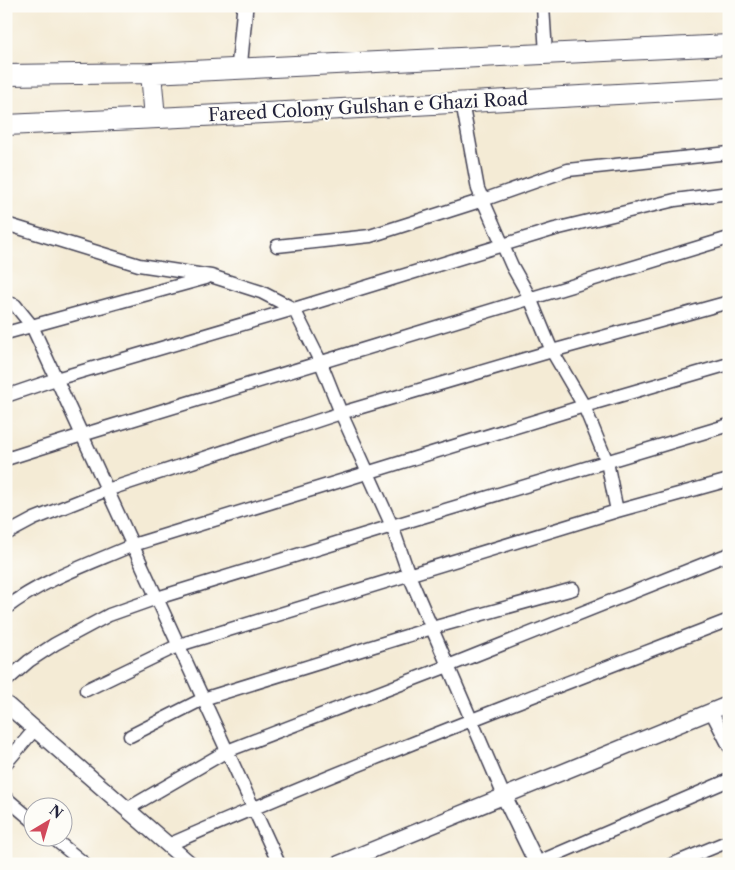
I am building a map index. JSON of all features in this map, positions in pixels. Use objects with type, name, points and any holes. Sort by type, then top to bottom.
[{"type":"main road","points":[[8,71],[151,73],[729,45]]},
{"type":"main road","points":[[151,73],[155,118]]},
{"type":"main road","name":"Fareed Colony Gulshan e Ghazi Road","points":[[6,125],[729,88]]},
{"type":"street","points":[[239,69],[245,6]]},
{"type":"street","points":[[543,6],[546,54]]},
{"type":"street","points":[[462,102],[478,189],[512,266],[530,298],[552,351],[584,406],[608,462],[617,511]]},
{"type":"street","points":[[277,246],[370,236],[483,200],[568,170],[729,153]]},
{"type":"street","points":[[6,396],[56,379],[555,229],[675,200],[729,193]]},
{"type":"street","points":[[6,224],[139,265],[211,276],[261,292],[294,309],[369,472],[392,526],[409,575],[504,796],[536,863],[729,780]]},
{"type":"street","points":[[6,459],[729,238]]},
{"type":"street","points":[[6,333],[211,276]]},
{"type":"street","points":[[6,302],[15,305],[32,326],[279,864]]},
{"type":"street","points":[[6,534],[34,519],[107,490],[342,413],[552,351],[729,302]]},
{"type":"street","points":[[6,608],[21,597],[61,576],[133,545],[584,406],[729,364]]},
{"type":"street","points":[[6,681],[29,661],[56,644],[109,615],[157,598],[729,425]]},
{"type":"street","points":[[86,690],[178,645],[617,511],[729,480]]},
{"type":"street","points":[[127,810],[227,751],[448,666],[729,554]]},
{"type":"street","points":[[130,736],[203,699],[432,628],[573,589]]},
{"type":"street","points":[[168,845],[253,808],[472,720],[729,620]]},
{"type":"street","points":[[6,704],[190,864]]},
{"type":"street","points":[[338,864],[729,704]]},
{"type":"street","points":[[711,711],[729,746]]},
{"type":"street","points":[[6,764],[35,729]]},
{"type":"street","points":[[6,798],[22,812]]},
{"type":"street","points":[[673,864],[729,841]]},
{"type":"street","points":[[65,848],[85,864]]}]
